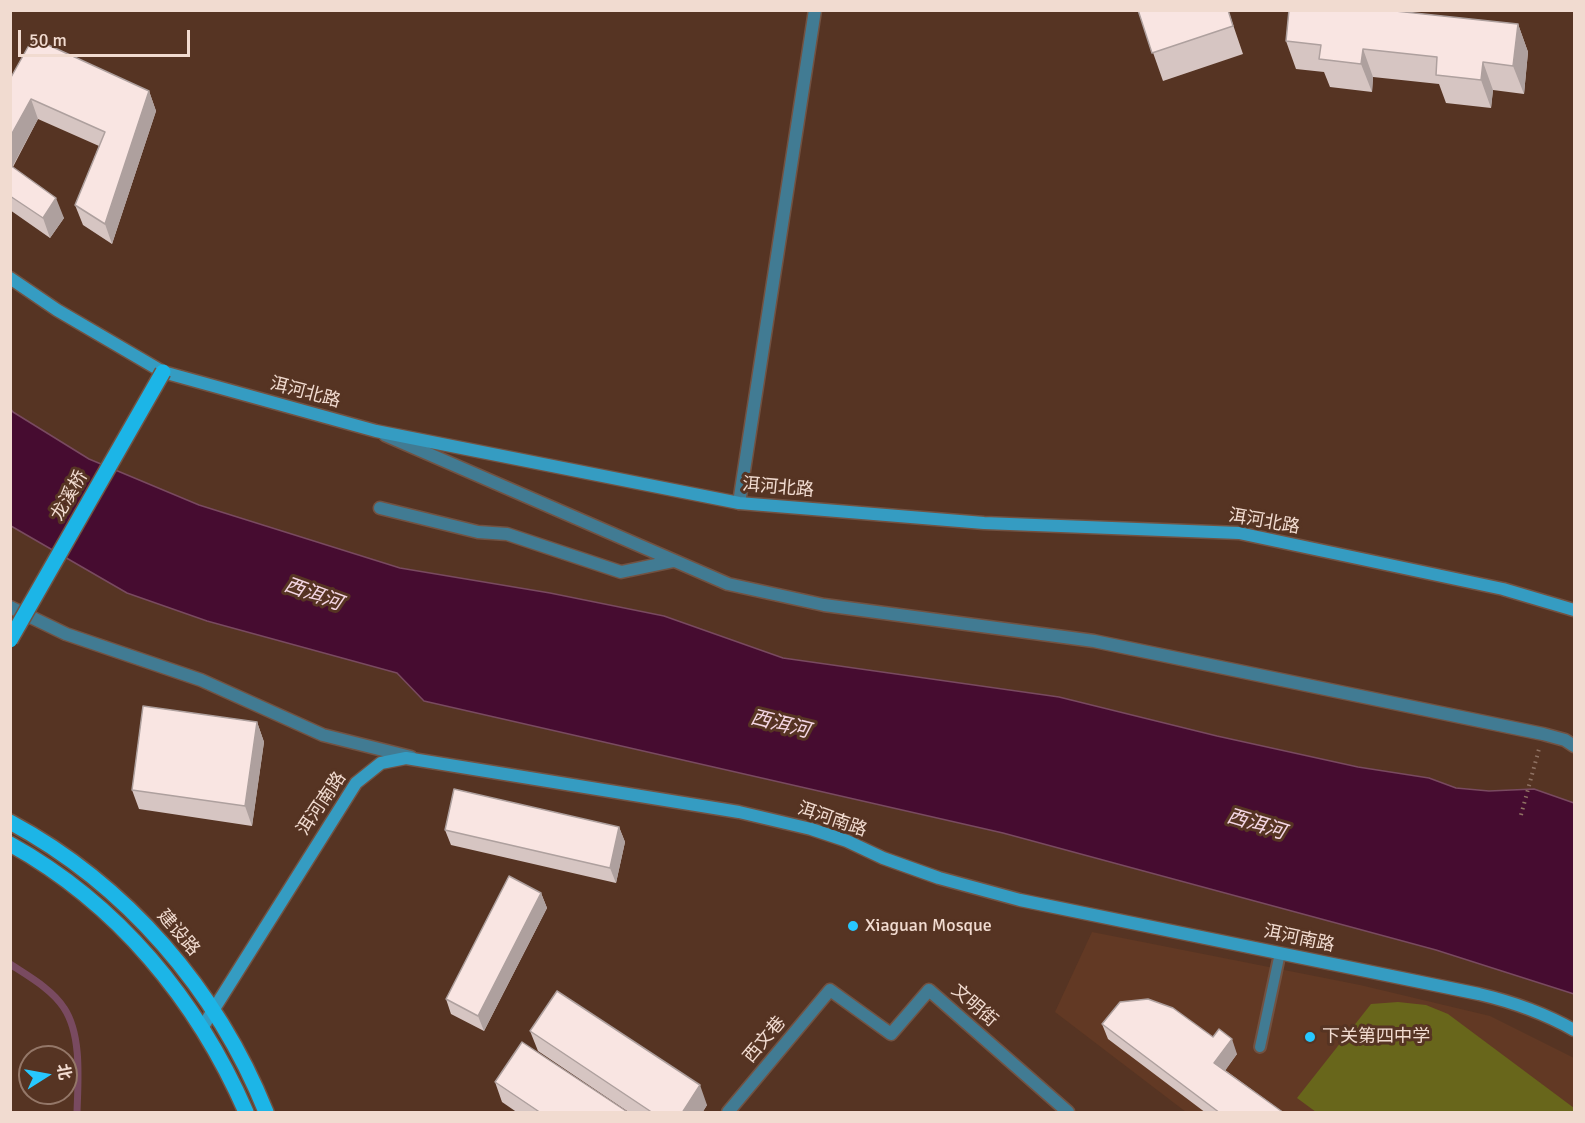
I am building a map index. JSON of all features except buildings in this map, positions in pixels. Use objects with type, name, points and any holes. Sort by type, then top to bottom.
[{"type":"main road","name":"龙溪桥","points":[[10,640],[163,372]]},
{"type":"main road","name":"建设路","points":[[10,822],[77,864],[115,895],[174,956],[213,1010],[246,1068],[266,1113]]},
{"type":"main road","name":"建设路","points":[[10,844],[48,866],[75,886],[122,927],[159,968],[202,1028],[246,1113]]},
{"type":"street","points":[[739,503],[815,10]]},
{"type":"street","name":"洱河北路","points":[[10,278],[57,310],[163,372],[376,431],[739,503],[984,523],[1239,533],[1503,590],[1575,609]]},
{"type":"street","points":[[376,431],[728,584],[824,604],[1094,641],[1543,734],[1565,740],[1575,746]]},
{"type":"street","points":[[380,508],[478,532],[507,534],[621,572],[674,561]]},
{"type":"street","points":[[10,607],[66,634],[201,680],[323,735],[416,758]]},
{"type":"street","name":"洱河南路","points":[[202,1028],[356,783],[381,763],[396,759],[416,758],[446,766],[739,812],[782,822],[847,841],[884,858],[939,878],[1020,900],[1510,1001],[1575,1030]]},
{"type":"street","name":"西文巷","points":[[728,1113],[830,990]]},
{"type":"street","name":"文明街","points":[[830,990],[891,1034],[929,990],[1068,1113]]},
{"type":"lane","points":[[1260,1047],[1280,953]]},
{"type":"path","points":[[1521,815],[1543,734]]},
{"type":"shaded area","name":"下关第四中学","points":[[1092,932],[1360,985],[1490,1016],[1574,1058],[1574,1112],[1186,1112],[1055,1012]]},
{"type":"shaded area","points":[[1398,1002],[1426,1005],[1448,1014],[1574,1108],[1574,1112],[1316,1112],[1297,1098],[1371,1004]]},
{"type":"water","name":"西洱河","points":[[10,408],[89,459],[199,505],[400,568],[550,593],[664,616],[783,658],[1059,697],[1217,736],[1358,767],[1429,778],[1456,788],[1489,791],[1534,789],[1574,803],[1574,994],[1436,950],[1003,833],[424,701],[397,673],[207,621],[127,593],[11,526]]},
{"type":"waterway","points":[[10,964],[53,995],[70,1019],[78,1058],[77,1112]]},
{"type":"place","name":"Xiaguan Mosque","points":[[853,926]]},
{"type":"place","name":"下关第四中学","points":[[1310,1037]]}]
